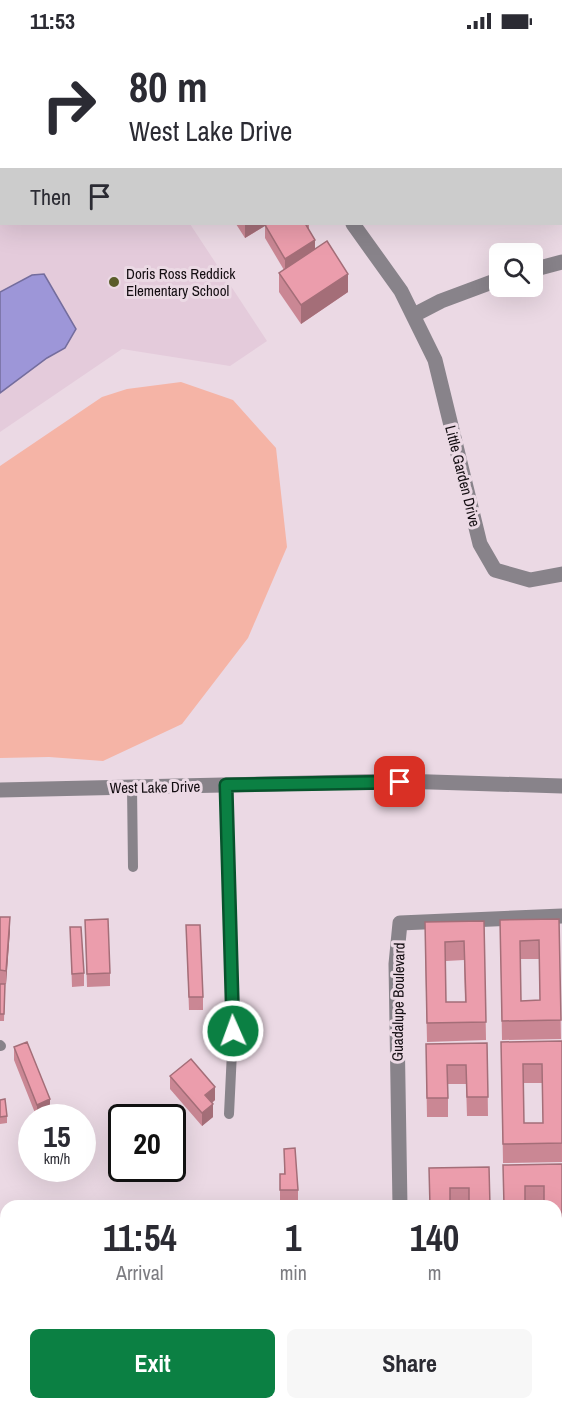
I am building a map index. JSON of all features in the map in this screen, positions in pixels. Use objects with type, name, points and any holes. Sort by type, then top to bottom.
[{"type":"street","name":"Little Garden Drive","points":[[354,225],[401,291],[435,360],[480,544],[495,570],[530,580],[562,574]]},
{"type":"street","points":[[543,267],[562,262]]},
{"type":"street","points":[[414,315],[489,283]]},
{"type":"street","name":"West Lake Drive","points":[[0,790],[400,782],[562,786]]},
{"type":"street","name":"Guadalupe Boulevard","points":[[400,1200],[396,964],[400,923],[562,916]]},
{"type":"lane","points":[[226,785],[233,1031],[229,1114]]},
{"type":"lane","points":[[132,787],[133,867]]},
{"type":"shaded area","name":"Doris Ross Reddick Elementary School","points":[[0,225],[191,225],[267,341],[230,366],[122,349],[0,432]]},
{"type":"shaded area","points":[[44,274],[76,329],[65,348],[47,358],[0,393],[0,292],[32,275]]},
{"type":"shaded area","points":[[181,382],[233,400],[276,448],[287,547],[248,638],[182,724],[103,761],[49,757],[0,758],[0,466],[102,397],[127,389]]},
{"type":"building","points":[[265,225],[306,225],[315,240],[285,259]]},
{"type":"building","points":[[327,241],[348,274],[301,305],[279,273]]},
{"type":"building","points":[[0,917],[10,917],[6,971],[0,970]]},
{"type":"building","points":[[108,919],[110,973],[87,974],[85,920]]},
{"type":"building","points":[[559,919],[561,1020],[502,1021],[500,920]],"holes":[[[539,940],[540,1000],[521,1001],[520,941]]]},
{"type":"building","points":[[484,921],[486,1022],[427,1023],[425,922]],"holes":[[[464,941],[466,1002],[446,1002],[445,942]]]},
{"type":"building","points":[[186,925],[200,925],[203,997],[189,997]]},
{"type":"building","points":[[70,927],[81,927],[84,973],[72,974]]},
{"type":"building","points":[[0,984],[5,984],[4,1014],[0,1014]]},
{"type":"building","points":[[562,1041],[562,1143],[503,1144],[501,1042]],"holes":[[[523,1064],[542,1064],[543,1123],[524,1123]]]},
{"type":"building","points":[[27,1042],[50,1099],[37,1104],[14,1047]]},
{"type":"building","points":[[487,1043],[488,1097],[467,1097],[466,1065],[447,1065],[448,1098],[427,1098],[426,1044]]},
{"type":"building","points":[[191,1059],[215,1087],[205,1095],[213,1104],[202,1113],[170,1076]]},
{"type":"building","points":[[5,1099],[7,1116],[0,1117],[0,1100]]},
{"type":"building","points":[[295,1148],[298,1190],[280,1190],[280,1174],[285,1174],[284,1149]]},
{"type":"building","points":[[562,1164],[562,1200],[544,1200],[544,1186],[525,1186],[525,1200],[504,1200],[503,1165]]},
{"type":"building","points":[[489,1167],[490,1200],[469,1200],[469,1188],[450,1188],[450,1200],[430,1200],[429,1168]]},
{"type":"place","name":"Doris Ross Reddick Elementary School","points":[[114,282]]},
{"type":"route","points":[[233,1031],[226,785],[400,782]]}]
